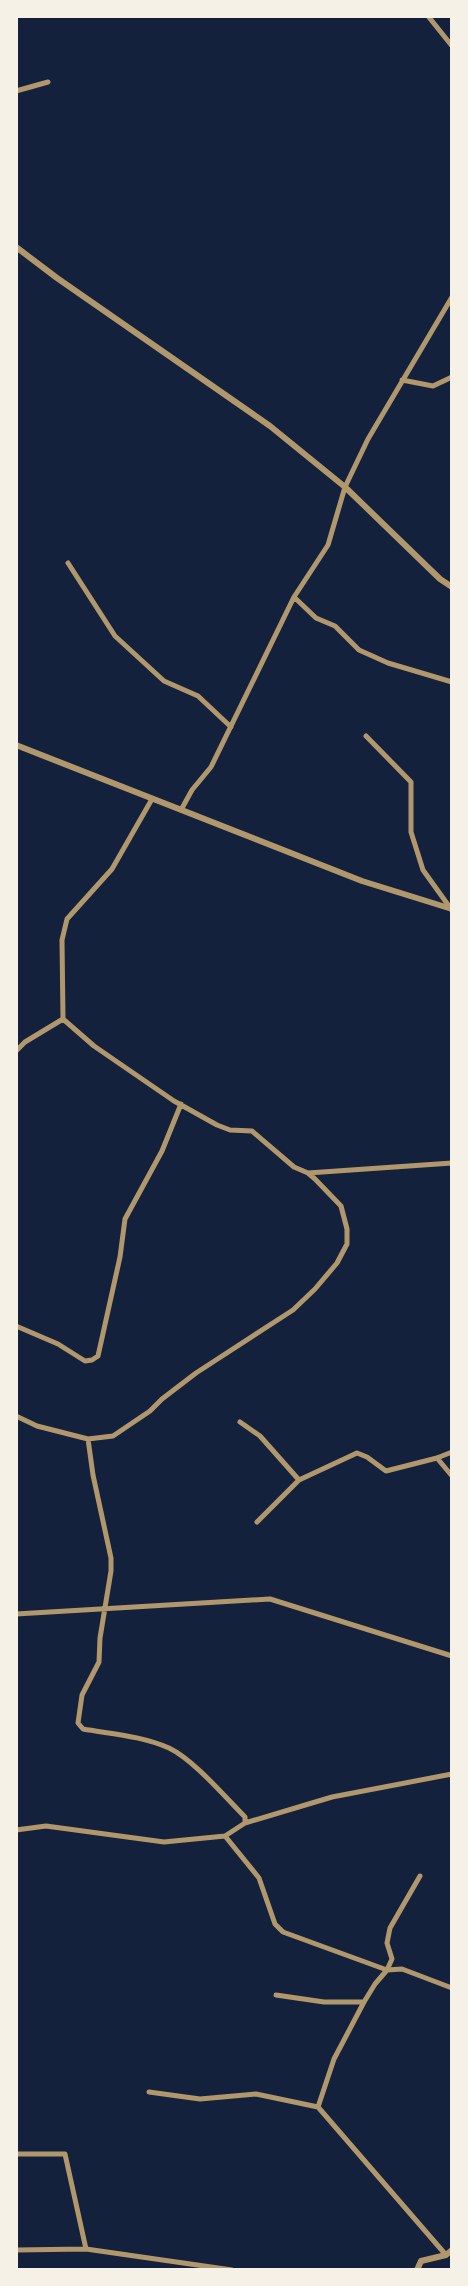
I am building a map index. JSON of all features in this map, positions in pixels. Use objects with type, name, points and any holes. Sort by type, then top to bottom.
[{"type":"street","points":[[428,16],[452,46]]},
{"type":"street","points":[[16,91],[48,82]]},
{"type":"street","points":[[16,247],[270,426],[345,487],[440,579],[452,587]]},
{"type":"street","points":[[181,810],[192,790],[211,767],[294,597],[328,545],[345,487],[368,439],[452,297]]},
{"type":"street","points":[[402,380],[433,386],[452,377]]},
{"type":"street","points":[[68,563],[115,636],[164,681],[198,696],[231,727]]},
{"type":"street","points":[[294,597],[316,618],[334,626],[359,650],[388,663],[452,682]]},
{"type":"street","points":[[366,736],[411,782],[411,832],[423,870],[451,909]]},
{"type":"street","points":[[16,746],[362,881],[451,909]]},
{"type":"street","points":[[16,1416],[37,1426],[88,1439],[113,1436],[150,1411],[196,1373],[292,1310],[315,1289],[337,1263],[347,1244],[347,1229],[341,1206],[308,1173],[294,1167],[252,1131],[230,1130],[182,1104],[94,1046],[63,1019],[62,940],[66,919],[111,869],[152,798]]},
{"type":"street","points":[[16,1051],[25,1042],[63,1019]]},
{"type":"street","points":[[16,1326],[58,1344],[85,1361],[98,1356],[120,1257],[125,1219],[162,1150],[182,1104]]},
{"type":"street","points":[[308,1173],[452,1163]]},
{"type":"street","points":[[240,1422],[260,1436],[299,1480]]},
{"type":"street","points":[[88,1439],[93,1476],[111,1558],[111,1571],[99,1662],[82,1695],[78,1723],[83,1729],[146,1740],[171,1749],[192,1765],[245,1817],[244,1823]]},
{"type":"street","points":[[257,1522],[299,1480],[357,1453],[367,1457],[386,1471],[452,1452]]},
{"type":"street","points":[[437,1458],[452,1476]]},
{"type":"street","points":[[16,1614],[270,1599],[452,1656]]},
{"type":"street","points":[[16,1830],[46,1826],[164,1842],[225,1836],[244,1823],[332,1797],[452,1774]]},
{"type":"street","points":[[225,1836],[259,1878],[275,1924],[282,1932],[387,1971],[402,1969],[452,1988]]},
{"type":"street","points":[[318,2107],[334,2059],[364,2002],[375,1984],[387,1971],[392,1959],[387,1943],[390,1928],[420,1876]]},
{"type":"street","points":[[276,1995],[324,2002],[364,2002]]},
{"type":"street","points":[[149,2092],[200,2099],[256,2094],[318,2107],[449,2253],[421,2261]]},
{"type":"street","points":[[16,2154],[65,2154],[86,2249]]},
{"type":"street","points":[[16,2250],[86,2249],[232,2270]]},
{"type":"street","points":[[417,2270],[421,2261]]},
{"type":"street","points":[[421,2261],[424,2270]]}]
